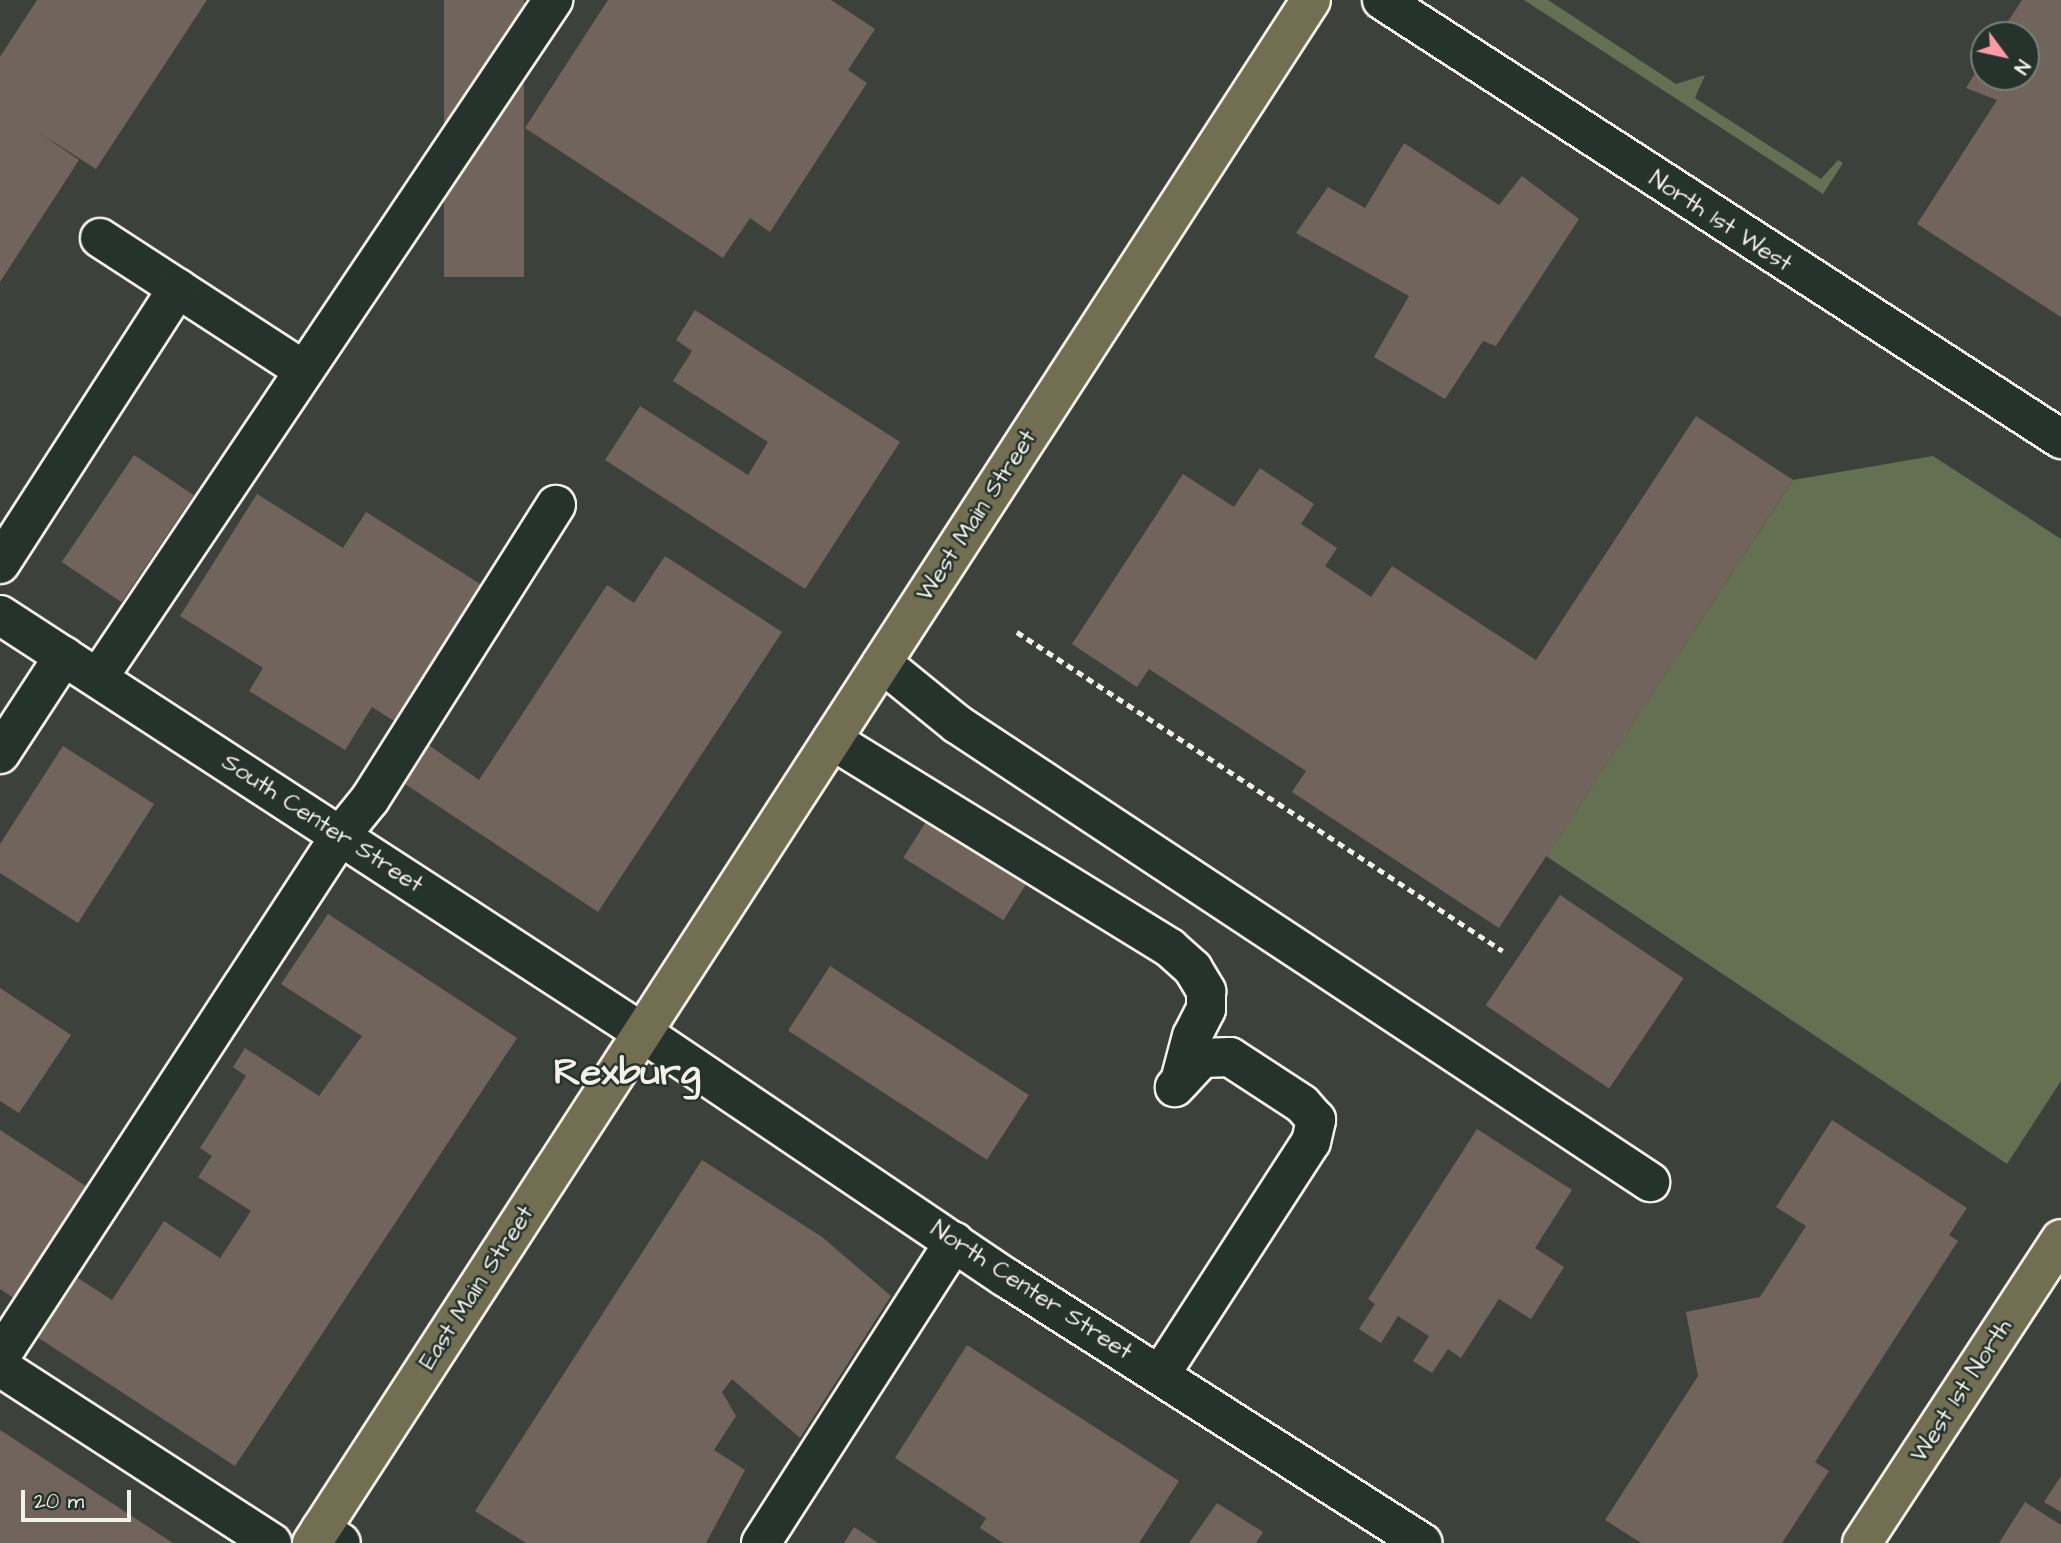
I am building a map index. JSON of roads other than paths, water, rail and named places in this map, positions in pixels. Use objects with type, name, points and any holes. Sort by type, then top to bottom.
[{"type":"main road","name":"West Main Street","points":[[643,1033],[1311,0]]},
{"type":"main road","name":"East Main Street","points":[[325,1538],[643,1033]]},
{"type":"main road","name":"West 1st North","points":[[1862,1543],[2061,1239]]},
{"type":"street","points":[[98,678],[553,0]]},
{"type":"street","name":"North 1st West","points":[[1382,0],[2061,439]]},
{"type":"street","points":[[100,238],[303,370]]},
{"type":"street","points":[[0,564],[178,288]]},
{"type":"street","points":[[0,1357],[340,836],[378,787],[556,505]]},
{"type":"street","name":"South Center Street","points":[[0,615],[643,1033]]},
{"type":"street","points":[[0,754],[64,656]]},
{"type":"street","points":[[882,663],[957,724],[1650,1182]]},
{"type":"street","points":[[832,740],[1170,948],[1193,969],[1206,991],[1206,1009],[1192,1036],[1171,1091],[1202,1058],[1230,1057],[1303,1104],[1316,1120],[1311,1142],[1160,1375]]},
{"type":"street","name":"North Center Street","points":[[643,1033],[954,1242],[1423,1543]]},
{"type":"street","points":[[761,1543],[954,1242]]},
{"type":"street","points":[[0,1367],[272,1543]]},
{"type":"district","name":"Rexburg","points":[[627,1074]]}]
